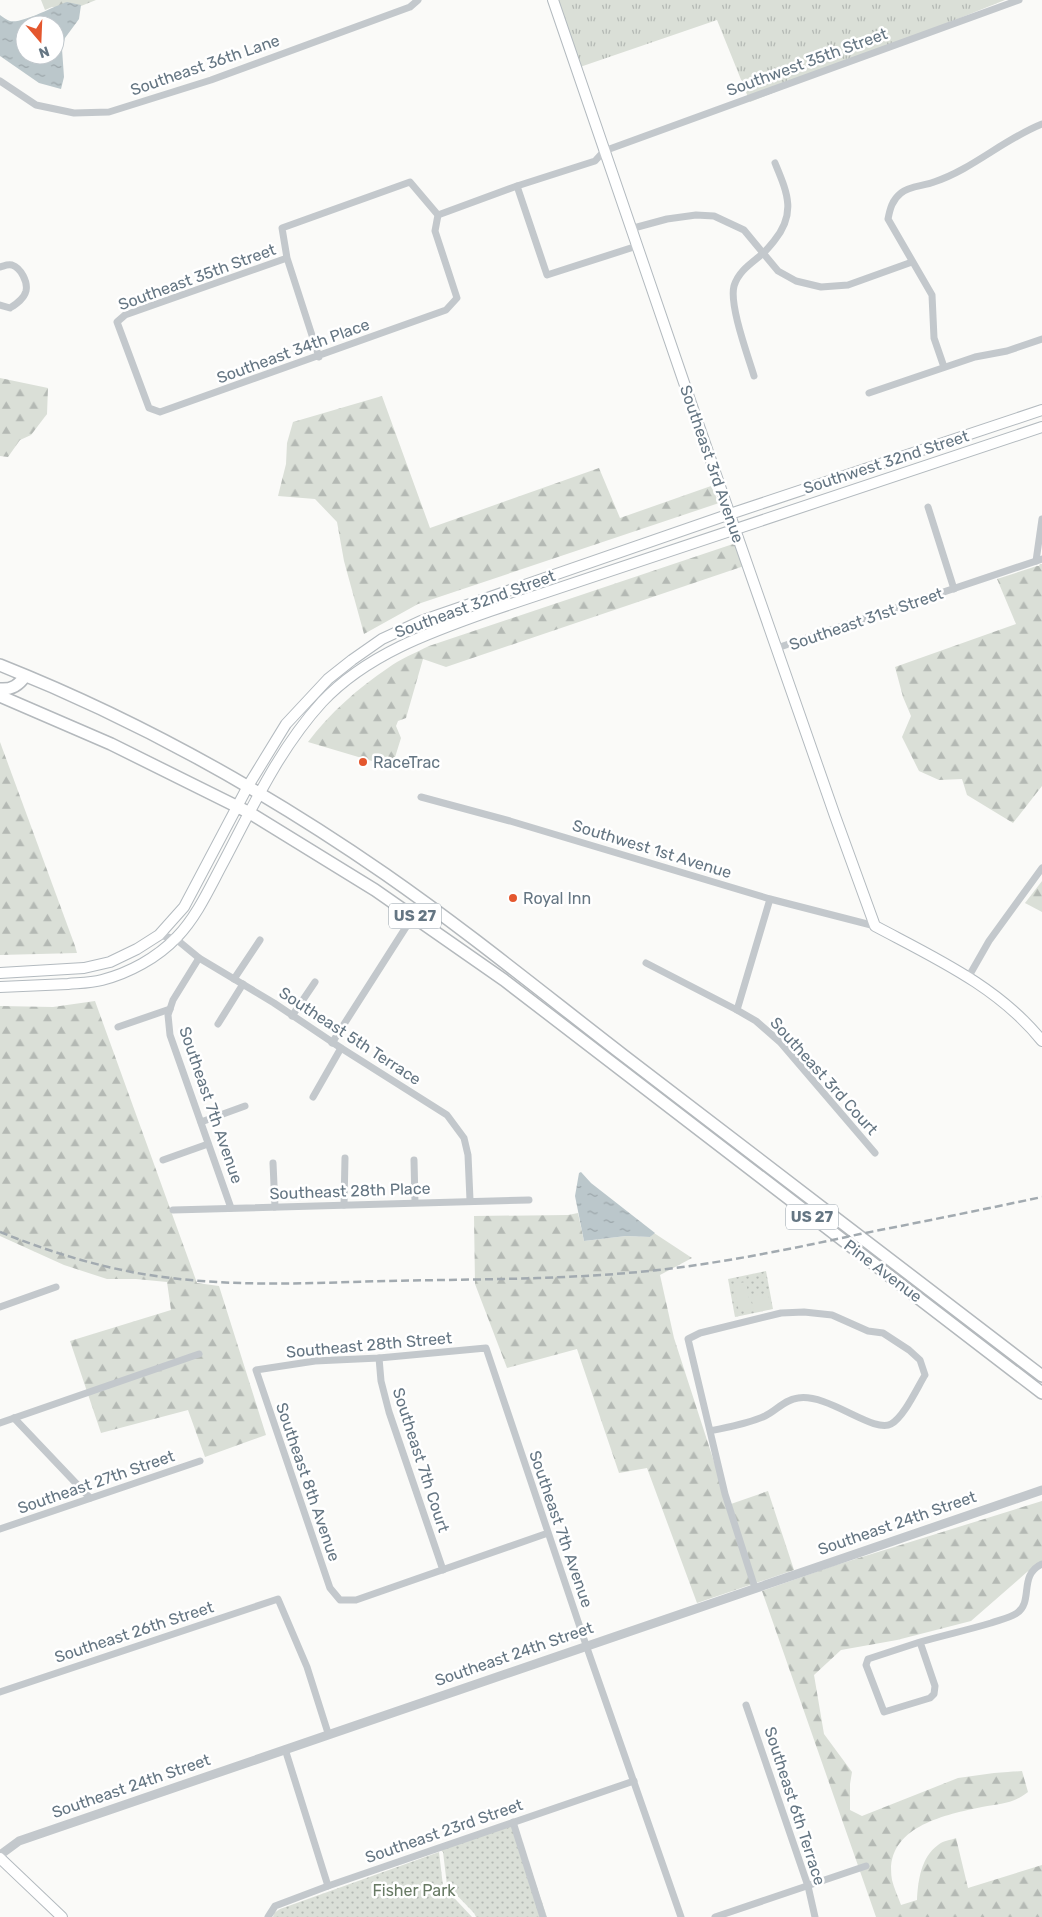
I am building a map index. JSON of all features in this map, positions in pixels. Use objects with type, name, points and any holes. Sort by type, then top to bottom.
[{"type":"highway","name":"US 27","points":[[0,665],[116,716],[248,786],[384,874],[422,902]]},
{"type":"highway","points":[[0,689],[14,687],[25,676]]},
{"type":"highway","name":"US 27","points":[[0,696],[111,744],[250,813],[366,883],[414,916]]},
{"type":"highway","name":"Pine Avenue","points":[[422,902],[1042,1376]]},
{"type":"highway","name":"Pine Avenue","points":[[414,916],[504,980],[1042,1393]]},
{"type":"main road","name":"Southeast 3rd Avenue","points":[[554,0],[630,229],[875,926]]},
{"type":"main road","name":"Southwest 32nd Street","points":[[730,514],[1042,410]]},
{"type":"main road","name":"Southwest 32nd Street","points":[[735,528],[1042,427]]},
{"type":"main road","name":"Southeast 32nd Street","points":[[248,786],[286,724],[328,680],[382,639],[421,621],[730,514]]},
{"type":"main road","name":"Southeast 32nd Street","points":[[260,793],[294,736],[322,702],[348,678],[396,648],[429,632],[735,528]]},
{"type":"main road","points":[[0,973],[84,968],[110,962],[138,949],[159,935],[184,907],[248,786]]},
{"type":"main road","points":[[0,987],[101,980],[131,970],[158,953],[176,939],[196,913],[260,793]]},
{"type":"main road","points":[[875,926],[969,976],[1016,1014],[1042,1042]]},
{"type":"main road","points":[[0,1856],[62,1917]]},
{"type":"street","name":"Southeast 36th Lane","points":[[0,81],[36,104],[74,113],[109,112],[211,80],[410,7],[418,0]]},
{"type":"street","name":"Southwest 35th Street","points":[[604,151],[1019,0]]},
{"type":"street","points":[[944,367],[934,338],[932,295],[888,220],[891,204],[902,192],[935,182],[979,161],[1030,129],[1042,124]]},
{"type":"street","points":[[319,357],[287,258],[282,228],[410,182],[438,216],[517,186],[595,161],[604,151]]},
{"type":"street","points":[[754,376],[735,312],[734,286],[746,266],[763,254],[782,231],[789,208],[786,191],[774,163]]},
{"type":"street","points":[[517,186],[547,275],[637,246]]},
{"type":"street","points":[[630,229],[667,219],[696,215],[714,216],[744,230],[778,271],[796,281],[821,287],[848,285],[912,262]]},
{"type":"street","name":"Southeast 34th Place","points":[[148,408],[160,412],[319,357],[446,310],[457,298],[435,231],[438,216]]},
{"type":"street","name":"Southeast 35th Street","points":[[148,408],[117,322],[125,315],[287,258]]},
{"type":"street","points":[[0,267],[8,264],[21,272],[26,292],[20,302],[10,308],[0,305]]},
{"type":"street","points":[[869,393],[975,357],[1007,351],[1042,339]]},
{"type":"street","points":[[928,507],[954,589]]},
{"type":"street","points":[[1039,560],[1042,519]]},
{"type":"street","name":"Southeast 31st Street","points":[[777,648],[1039,560]]},
{"type":"street","name":"Southwest 1st Avenue","points":[[421,797],[510,821],[770,899],[875,926]]},
{"type":"street","points":[[969,976],[989,941],[1042,868]]},
{"type":"street","points":[[738,1010],[770,899]]},
{"type":"street","points":[[332,1043],[422,902]]},
{"type":"street","name":"Southeast 5th Terrace","points":[[159,935],[176,939],[198,958],[243,984],[332,1043],[447,1115],[464,1138],[468,1155],[470,1200]]},
{"type":"street","points":[[234,979],[260,940]]},
{"type":"street","name":"Southeast 7th Avenue","points":[[198,958],[173,1000],[168,1015],[170,1035],[231,1208]]},
{"type":"street","name":"Southeast 3rd Court","points":[[646,963],[738,1010],[756,1022],[780,1042],[875,1153]]},
{"type":"street","points":[[292,1016],[315,982]]},
{"type":"street","points":[[218,1024],[243,984]]},
{"type":"street","points":[[118,1027],[170,1009]]},
{"type":"street","points":[[313,1097],[341,1048]]},
{"type":"street","points":[[201,1122],[245,1106]]},
{"type":"street","points":[[162,1160],[208,1144]]},
{"type":"street","points":[[344,1205],[345,1158]]},
{"type":"street","points":[[414,1160],[415,1202]]},
{"type":"street","points":[[273,1163],[275,1207]]},
{"type":"street","name":"Southeast 28th Place","points":[[173,1210],[470,1200],[529,1200]]},
{"type":"street","points":[[0,1307],[56,1287]]},
{"type":"street","points":[[710,1431],[753,1421],[768,1414],[780,1404],[799,1398],[822,1400],[882,1427],[891,1424],[901,1414],[925,1374],[920,1360],[909,1350],[882,1333],[868,1331],[832,1315],[804,1312],[781,1313],[700,1333],[688,1339],[725,1494],[755,1588]]},
{"type":"street","name":"Southeast 7th Avenue","points":[[486,1348],[586,1645],[681,1917]]},
{"type":"street","name":"Southeast 28th Street","points":[[256,1370],[315,1361],[379,1358],[486,1348]]},
{"type":"street","points":[[0,1423],[199,1354]]},
{"type":"street","name":"Southeast 7th Court","points":[[379,1358],[380,1381],[388,1412],[443,1570]]},
{"type":"street","name":"Southeast 8th Avenue","points":[[256,1370],[330,1588],[340,1600],[356,1600],[443,1570]]},
{"type":"street","points":[[14,1418],[90,1498]]},
{"type":"street","name":"Southeast 27th Street","points":[[0,1529],[200,1461]]},
{"type":"street","name":"Southeast 24th Street","points":[[0,1856],[19,1841],[328,1733],[1042,1490]]},
{"type":"street","points":[[443,1570],[548,1534]]},
{"type":"street","points":[[920,1642],[935,1686],[934,1694],[930,1698],[884,1712],[866,1662],[868,1659],[920,1642],[985,1625],[1017,1613],[1024,1603],[1029,1575],[1032,1569],[1042,1564]]},
{"type":"street","name":"Southeast 26th Street","points":[[0,1692],[278,1599],[307,1667],[328,1733]]},
{"type":"street","name":"Southeast 6th Terrace","points":[[746,1705],[808,1886],[815,1917]]},
{"type":"street","points":[[285,1749],[328,1886]]},
{"type":"street","name":"Southeast 23rd Street","points":[[268,1917],[275,1906],[328,1886],[634,1781]]},
{"type":"street","points":[[513,1822],[543,1917]]},
{"type":"street","points":[[716,1917],[866,1866]]},
{"type":"green space","points":[[41,0],[96,0],[81,6],[52,7],[45,10]]},
{"type":"green space","points":[[558,0],[1005,0],[750,102],[717,20],[580,67]]},
{"type":"green space","points":[[0,378],[48,388],[47,414],[31,435],[20,440],[8,457],[0,456]]},
{"type":"green space","points":[[382,396],[430,528],[599,468],[620,518],[711,486],[719,503],[418,604],[364,634],[344,561],[337,522],[315,499],[278,496],[286,464],[287,443],[293,422]]},
{"type":"green space","points":[[736,543],[744,566],[446,667],[423,659],[406,718],[398,721],[396,726],[401,738],[392,767],[308,742],[335,711],[366,684],[398,662],[429,646]]},
{"type":"green space","points":[[1042,564],[1042,786],[1013,823],[967,795],[962,779],[939,780],[919,771],[902,737],[911,716],[903,697],[895,667],[1016,624],[997,579],[1039,566]]},
{"type":"green space","points":[[0,742],[75,946],[77,953],[0,955]]},
{"type":"green space","points":[[1042,881],[1042,912],[1025,903]]},
{"type":"green space","points":[[95,1001],[197,1283],[219,1286],[266,1435],[205,1457],[188,1410],[101,1433],[70,1341],[171,1310],[167,1282],[107,1279],[64,1265],[0,1236],[0,1006],[53,1007]]},
{"type":"green space","points":[[578,1213],[584,1241],[626,1236],[650,1237],[654,1233],[692,1258],[660,1275],[674,1338],[728,1505],[768,1491],[794,1570],[697,1603],[647,1468],[619,1473],[577,1349],[507,1368],[475,1284],[474,1216],[568,1215]]},
{"type":"green space","points":[[766,1271],[773,1309],[735,1317],[728,1279]]},
{"type":"green space","points":[[746,1282],[751,1309],[739,1311],[733,1284]]},
{"type":"green space","points":[[768,1293],[771,1309],[754,1312],[751,1296]]},
{"type":"green space","points":[[1042,1501],[1042,1563],[1027,1572],[971,1621],[897,1640],[841,1650],[814,1675],[824,1734],[852,1772],[850,1810],[862,1816],[958,1778],[1022,1771],[1028,1792],[1017,1799],[1006,1803],[950,1814],[919,1827],[906,1836],[897,1848],[892,1862],[892,1880],[901,1905],[917,1900],[921,1870],[932,1850],[942,1842],[956,1838],[968,1888],[1042,1865],[1042,1917],[876,1917],[762,1591],[833,1566]]},
{"type":"green space","points":[[515,1822],[547,1917],[476,1917],[447,1885],[443,1852],[438,1848]]},
{"type":"green space","name":"Fisher Park","points":[[439,1852],[443,1886],[472,1917],[273,1917],[274,1913],[280,1909]]},
{"type":"water","points":[[67,2],[81,5],[79,19],[65,38],[65,15],[35,15]]},
{"type":"water","points":[[0,15],[9,21],[15,21],[15,65],[63,65],[64,77],[61,89],[39,83],[0,56]]},
{"type":"water","points":[[581,1172],[591,1183],[655,1233],[650,1237],[626,1236],[584,1241],[575,1196],[579,1173]]},
{"type":"railway","points":[[0,1232],[60,1254],[101,1265],[142,1274],[191,1280],[274,1284],[526,1278],[632,1273],[716,1262],[1042,1197]]},
{"type":"place","name":"RaceTrac","points":[[363,762]]},
{"type":"place","name":"Royal Inn","points":[[513,898]]}]
